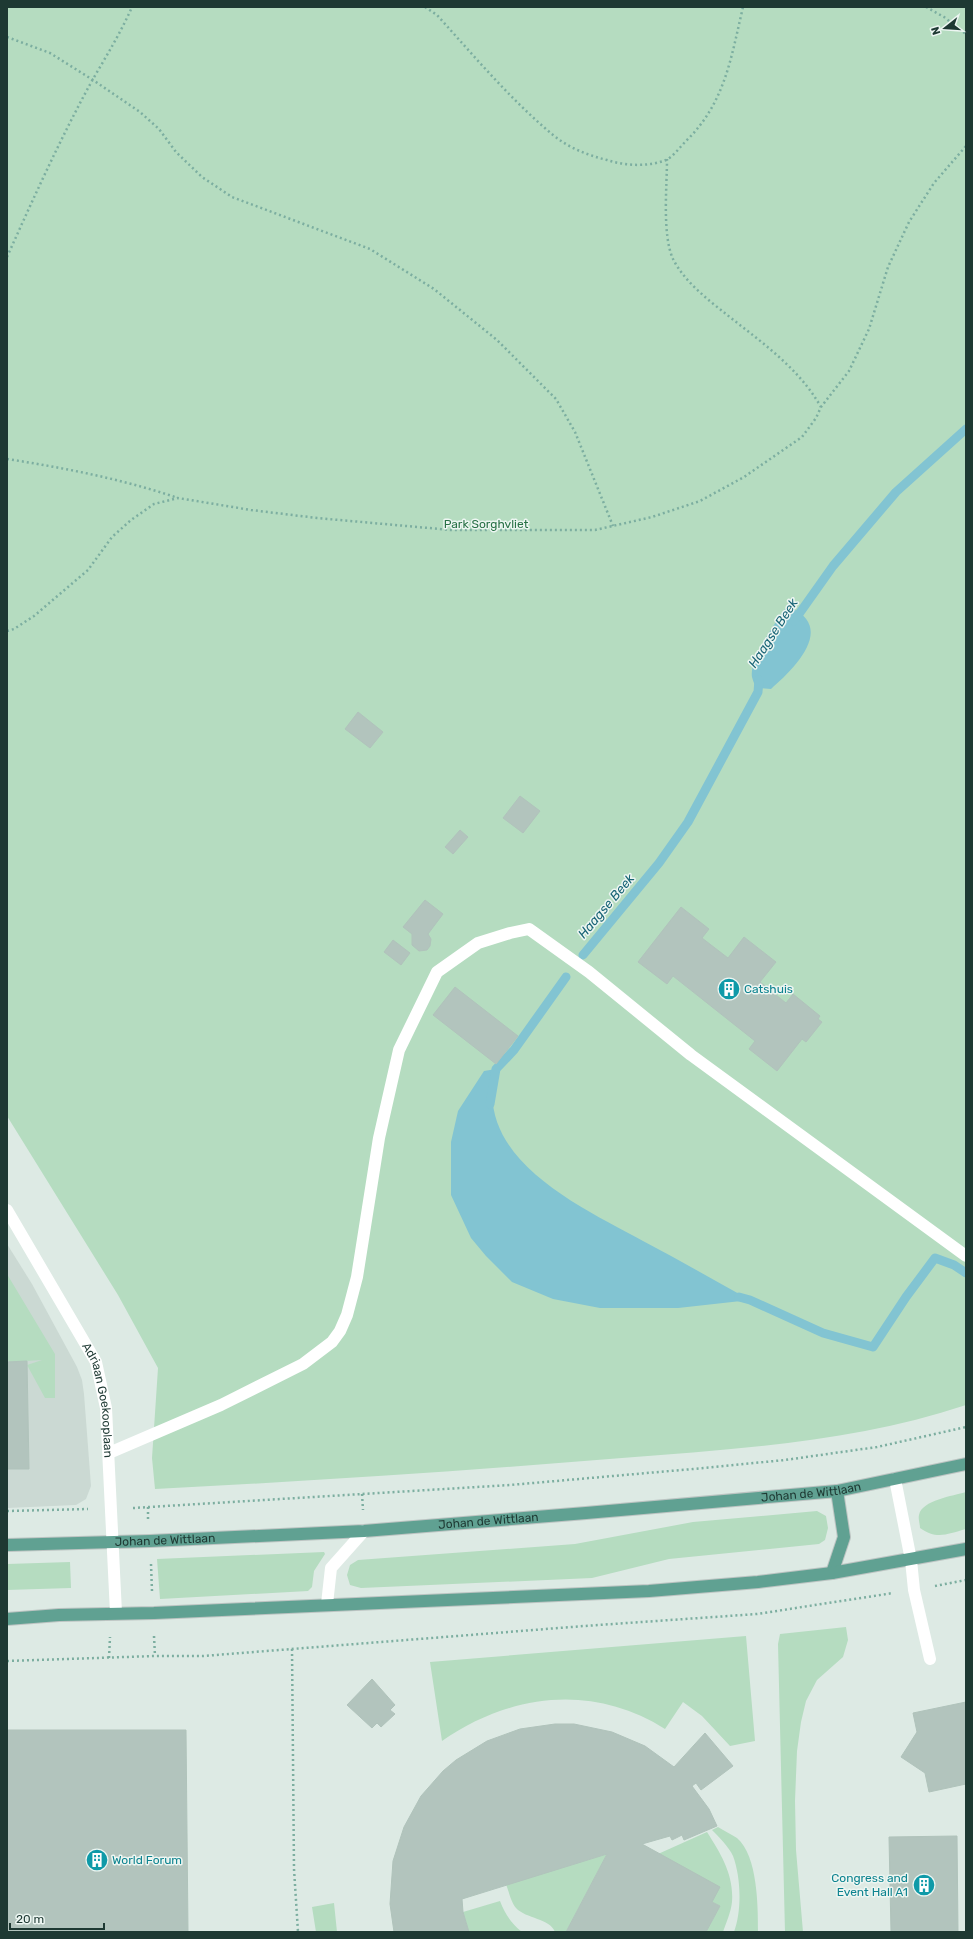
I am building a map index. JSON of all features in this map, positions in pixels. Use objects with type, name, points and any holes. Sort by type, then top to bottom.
[{"type":"main road","name":"Johan de Wittlaan","points":[[7,1545],[150,1541],[364,1531],[837,1491],[966,1464]]},
{"type":"main road","points":[[832,1573],[844,1538],[837,1491]]},
{"type":"main road","points":[[7,1619],[116,1613],[154,1613],[327,1604],[650,1591],[758,1582],[832,1573],[966,1549]]},
{"type":"street","points":[[109,1453],[221,1405],[303,1364],[332,1342],[336,1337],[347,1315],[357,1277],[378,1138],[399,1050],[437,972],[478,943],[510,932],[529,929],[589,972],[691,1055],[966,1256]]},
{"type":"street","name":"Adriaan Goekooplaan","points":[[7,1210],[96,1362],[106,1408],[116,1613]]},
{"type":"street","points":[[895,1480],[911,1560],[914,1590],[930,1658]]},
{"type":"street","points":[[327,1604],[331,1568],[364,1531]]},
{"type":"path","points":[[7,257],[31,204],[93,80],[119,36],[132,7]]},
{"type":"path","points":[[425,7],[437,15],[507,93],[554,136],[583,154],[617,164],[642,165],[668,159],[694,133],[714,106],[729,67],[743,7]]},
{"type":"path","points":[[926,7],[944,16],[966,34]]},
{"type":"path","points":[[7,37],[50,54],[93,80],[140,112],[159,130],[176,152],[202,177],[232,197],[370,249],[434,289],[496,340],[556,399],[566,414],[613,526]]},
{"type":"path","points":[[7,459],[69,469],[145,487],[178,498],[302,516],[451,530],[595,530],[652,517],[700,501],[744,477],[802,437],[816,418],[821,407],[849,371],[869,329],[888,267],[909,222],[934,183],[966,146]]},
{"type":"path","points":[[668,159],[666,210],[668,237],[673,258],[685,276],[707,299],[799,375],[811,390],[821,407]]},
{"type":"path","points":[[7,630],[14,629],[34,616],[88,570],[112,538],[132,520],[154,504],[178,498]]},
{"type":"path","points":[[155,1656],[148,1507],[510,1485],[693,1470],[785,1460],[877,1447],[966,1427]]},
{"type":"path","points":[[7,1511],[112,1508]]},
{"type":"path","points":[[7,1661],[155,1656],[203,1656],[757,1614],[914,1590],[966,1580]]},
{"type":"path","points":[[292,1650],[294,1870],[298,1932]]},
{"type":"shaded area","points":[[7,1244],[32,1284],[77,1367],[82,1380],[91,1486],[86,1499],[76,1505],[7,1508]]},
{"type":"green space","name":"Park Sorghvliet","points":[[7,7],[966,7],[966,1405],[924,1418],[882,1428],[839,1436],[752,1447],[447,1471],[155,1489],[152,1458],[158,1368],[118,1295],[7,1116]]},
{"type":"green space","points":[[7,1274],[55,1354],[55,1398],[45,1398],[27,1365],[42,1360],[9,1362],[7,1358]]},
{"type":"green space","points":[[966,1492],[966,1529],[948,1534],[937,1535],[926,1532],[920,1528],[919,1515],[921,1510],[926,1506],[939,1499]]},
{"type":"green space","points":[[817,1511],[826,1516],[828,1528],[825,1540],[819,1544],[669,1559],[592,1578],[361,1588],[350,1585],[347,1575],[350,1565],[358,1560],[575,1544],[693,1522]]},
{"type":"green space","points":[[324,1552],[325,1554],[314,1571],[312,1587],[308,1591],[160,1599],[157,1559]]},
{"type":"green space","points":[[70,1562],[71,1588],[7,1590],[7,1564]]},
{"type":"green space","points":[[846,1627],[848,1640],[843,1657],[817,1680],[806,1701],[801,1722],[797,1751],[795,1801],[796,1850],[803,1932],[785,1932],[778,1644],[780,1634]]},
{"type":"green space","points":[[746,1636],[755,1741],[730,1746],[702,1716],[683,1702],[665,1729],[637,1714],[609,1705],[580,1700],[552,1700],[523,1704],[495,1713],[468,1725],[442,1741],[430,1662]]},
{"type":"green space","points":[[718,1827],[737,1838],[744,1846],[749,1857],[753,1869],[757,1896],[758,1932],[734,1932],[737,1924],[740,1894],[738,1874],[733,1856],[724,1842],[712,1830]]},
{"type":"green space","points":[[707,1832],[726,1865],[731,1883],[732,1902],[730,1914],[723,1932],[706,1932],[720,1906],[712,1902],[658,1854]]},
{"type":"green space","points":[[607,1854],[566,1932],[555,1932],[552,1927],[543,1921],[520,1912],[513,1903],[506,1884]]},
{"type":"green space","points":[[500,1901],[509,1918],[522,1932],[469,1932],[463,1912]]},
{"type":"green space","points":[[334,1903],[337,1932],[316,1932],[312,1907]]},
{"type":"water","points":[[791,608],[804,616],[810,626],[810,637],[806,649],[799,660],[780,681],[771,689],[760,688],[758,692],[752,677],[754,661],[769,632],[785,609]]},
{"type":"water","points":[[496,1069],[493,1101],[500,1129],[515,1154],[537,1176],[590,1212],[750,1300],[678,1308],[600,1308],[553,1299],[512,1282],[486,1256],[471,1238],[451,1195],[451,1142],[458,1111],[484,1071]]},
{"type":"building","points":[[358,712],[383,732],[370,748],[345,729]]},
{"type":"building","points":[[520,796],[540,811],[523,833],[503,818]]},
{"type":"building","points":[[460,830],[468,837],[453,854],[445,847]]},
{"type":"building","points":[[425,900],[443,914],[428,934],[431,939],[430,946],[427,950],[419,951],[412,945],[412,934],[403,927]]},
{"type":"building","name":"Catshuis","points":[[681,907],[709,929],[702,938],[728,958],[744,937],[776,962],[760,982],[786,1003],[793,994],[820,1016],[818,1019],[822,1022],[806,1042],[802,1039],[777,1071],[749,1049],[755,1041],[673,976],[667,984],[638,962]]},
{"type":"building","points":[[393,940],[410,953],[401,965],[384,952]]},
{"type":"building","points":[[455,987],[518,1036],[496,1064],[433,1015]]},
{"type":"building","points":[[27,1361],[29,1469],[7,1469],[7,1362]]},
{"type":"building","points":[[372,1679],[395,1705],[390,1710],[395,1714],[381,1727],[377,1723],[372,1728],[347,1705]]},
{"type":"building","points":[[966,1702],[966,1784],[929,1792],[925,1773],[901,1757],[917,1732],[913,1713]]},
{"type":"building","points":[[555,1724],[574,1724],[612,1732],[645,1746],[674,1767],[705,1733],[733,1766],[701,1790],[696,1783],[692,1786],[709,1809],[717,1826],[684,1840],[682,1835],[672,1840],[670,1836],[642,1844],[720,1887],[712,1902],[720,1906],[706,1932],[566,1932],[607,1854],[462,1899],[463,1912],[469,1932],[394,1932],[390,1904],[393,1861],[404,1827],[421,1796],[443,1771],[456,1760],[487,1741],[520,1729]]},
{"type":"building","name":"World Forum","points":[[7,1730],[186,1730],[188,1932],[7,1932]]},
{"type":"building","name":"Congress and Event Hall A1","points":[[957,1836],[958,1932],[891,1932],[889,1837]]},
{"type":"waterway","name":"Haagse Beek","points":[[794,621],[833,566],[896,492],[966,429]]},
{"type":"waterway","name":"Haagse Beek","points":[[583,955],[659,863],[688,822],[758,692],[759,680]]},
{"type":"waterway","name":"Haagse Beek","points":[[490,1104],[496,1069],[514,1050],[566,977]]},
{"type":"waterway","points":[[739,1297],[750,1300],[823,1333],[873,1347],[906,1297],[935,1258],[954,1265],[966,1273]]},
{"type":"place","name":"Catshuis","points":[[729,989]]},
{"type":"place","name":"World Forum","points":[[97,1860]]},
{"type":"place","name":"Congress and Event Hall A1","points":[[924,1885]]}]
